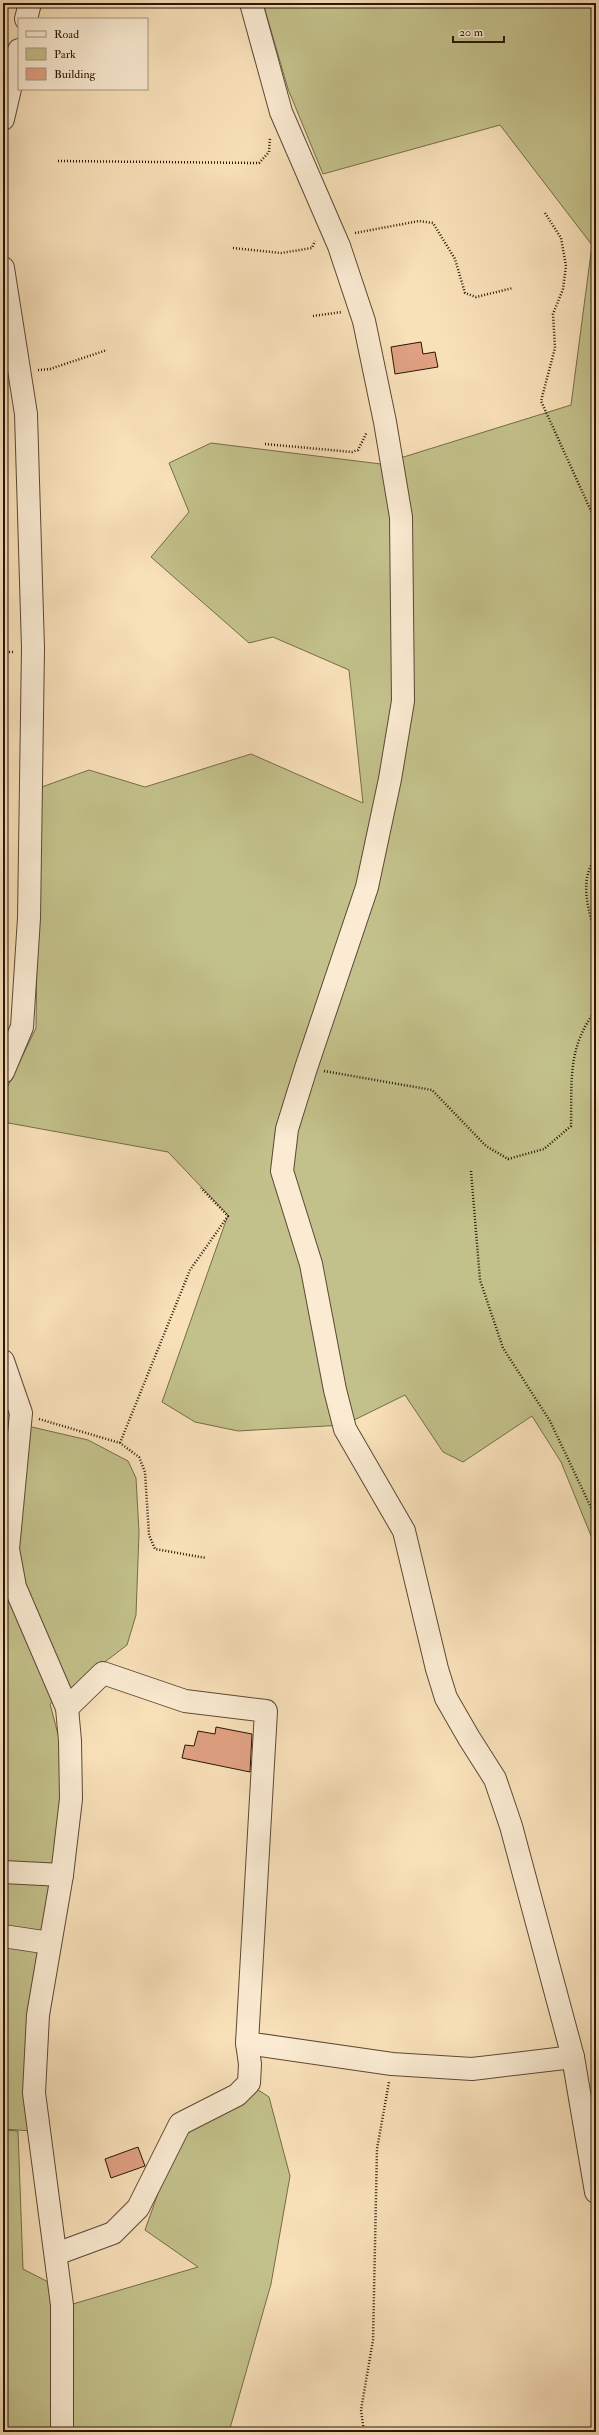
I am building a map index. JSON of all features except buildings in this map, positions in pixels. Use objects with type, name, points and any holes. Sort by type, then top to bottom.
[{"type":"street","points":[[26,18],[30,3]]},
{"type":"street","points":[[251,3],[281,112],[331,228],[360,309],[383,412],[402,517],[403,701],[390,779],[367,886],[306,1068],[288,1129],[282,1171],[311,1264],[335,1390],[345,1429],[404,1531],[437,1669],[446,1698],[468,1738],[495,1779],[511,1826],[573,2057],[596,2192]]},
{"type":"street","points":[[3,119],[18,54]]},
{"type":"street","points":[[3,268],[26,414],[33,648],[29,918],[22,1028],[3,1072]]},
{"type":"street","points":[[3,1361],[21,1413],[8,1549],[15,1587],[67,1708],[71,1800],[62,1876],[38,2015],[34,2093],[62,2305],[62,2432]]},
{"type":"street","points":[[56,2254],[113,2233],[138,2208],[180,2124],[237,2095],[249,2084],[250,2064],[247,2043],[266,1711],[185,1701],[103,1673],[67,1708]]},
{"type":"street","points":[[3,1872],[62,1876]]},
{"type":"street","points":[[3,1936],[50,1943]]},
{"type":"street","points":[[247,2043],[392,2064],[472,2069],[573,2057]]},
{"type":"path","points":[[58,161],[259,163],[269,152],[270,137]]},
{"type":"path","points":[[545,213],[561,238],[566,266],[562,289],[553,314],[555,348],[540,401],[596,522]]},
{"type":"path","points":[[233,248],[280,253],[312,248],[331,228],[419,222],[433,223],[455,259],[465,293],[476,297],[513,288]]},
{"type":"path","points":[[313,316],[360,309]]},
{"type":"path","points":[[19,373],[50,369],[107,350]]},
{"type":"path","points":[[265,444],[358,450],[372,420],[383,412]]},
{"type":"path","points":[[596,858],[585,879],[589,912],[596,936]]},
{"type":"path","points":[[306,1068],[432,1090],[486,1146],[508,1159],[544,1149],[572,1126],[572,1058],[586,1023],[596,1010]]},
{"type":"path","points":[[471,1171],[480,1280],[503,1348],[550,1421],[596,1518]]},
{"type":"path","points":[[120,1443],[190,1270],[228,1216],[201,1188]]},
{"type":"path","points":[[21,1413],[120,1443],[139,1457],[145,1472],[149,1536],[154,1549],[206,1558]]},
{"type":"path","points":[[364,2432],[361,2410],[373,2340],[377,2149],[392,2064]]},
{"type":"green space","points":[[263,3],[596,3],[596,1548],[561,1462],[532,1416],[463,1462],[443,1452],[405,1395],[344,1425],[238,1431],[195,1422],[162,1402],[228,1215],[168,1152],[3,1122],[3,1096],[36,1028],[39,788],[89,770],[145,787],[251,754],[363,803],[349,670],[273,637],[249,643],[151,557],[189,512],[169,463],[211,443],[381,464],[571,405],[592,245],[500,125],[323,174],[288,89]]},
{"type":"green space","points":[[3,1413],[6,1421],[88,1440],[128,1461],[136,1478],[139,1532],[136,1615],[127,1645],[50,1704],[64,1757],[33,2131],[3,2129]]},
{"type":"green space","points":[[240,2078],[269,2097],[290,2176],[271,2284],[229,2432],[3,2432],[3,2130],[18,2131],[23,2269],[60,2288],[73,2304],[198,2267],[145,2230],[157,2196],[170,2139]]}]
